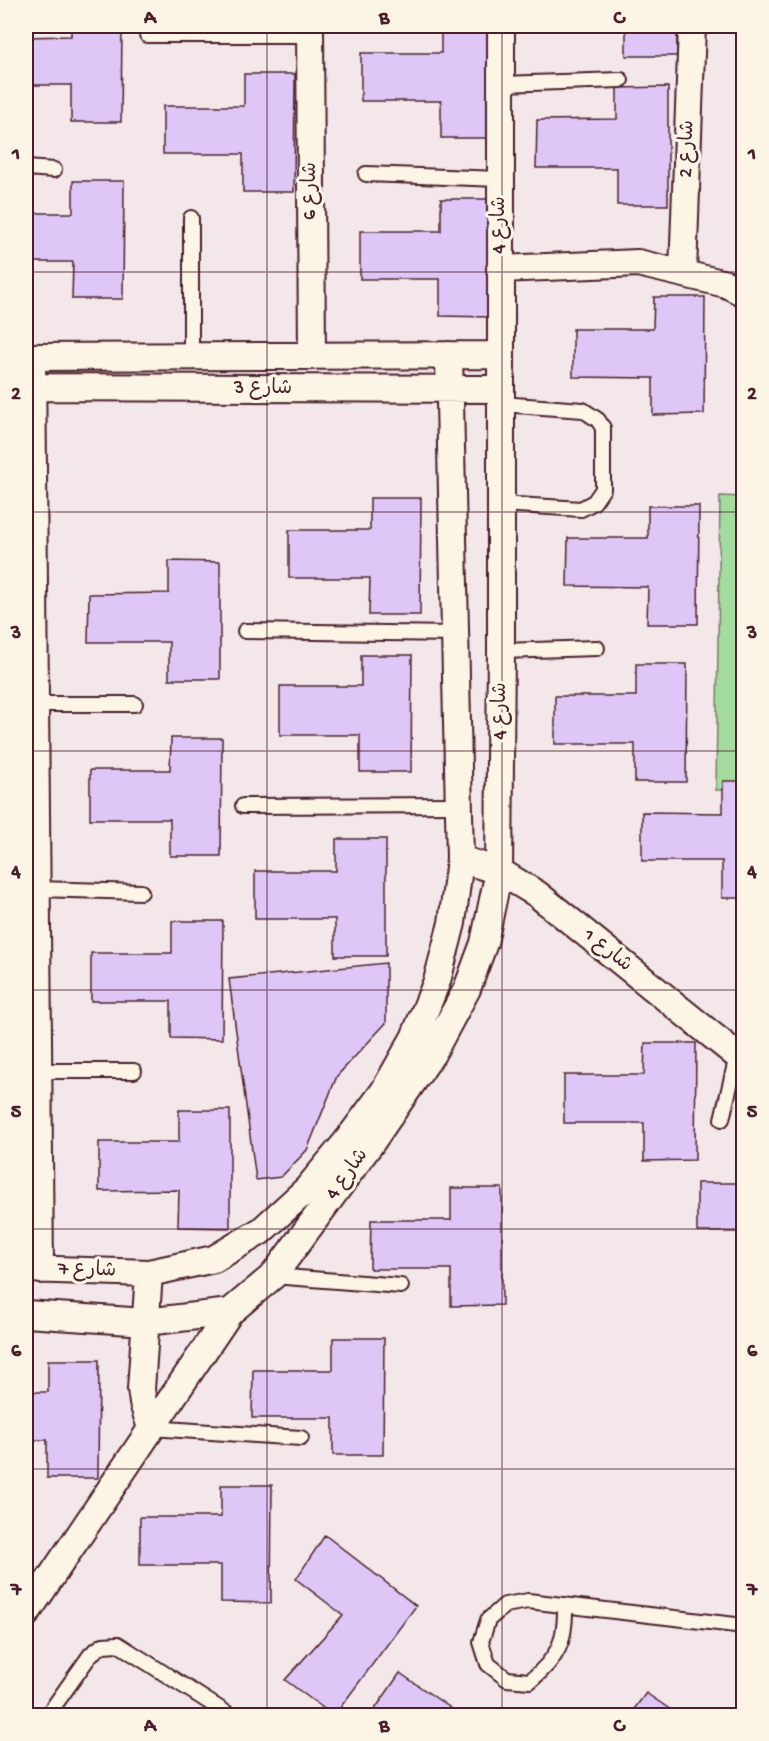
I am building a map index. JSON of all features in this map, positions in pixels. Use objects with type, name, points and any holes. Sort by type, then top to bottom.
[{"type":"street","name":"شارع 4","points":[[149,1273],[214,1259],[261,1231],[307,1189],[347,1141],[432,1054],[467,989],[484,943],[499,871],[501,26]]},
{"type":"street","name":"شارع 2","points":[[683,272],[693,26]]},
{"type":"street","name":"شارع 6","points":[[310,30],[312,356]]},
{"type":"street","points":[[500,269],[638,263],[726,284],[744,293]]},
{"type":"street","name":"شارع 4","points":[[26,1614],[230,1312],[273,1276],[371,1143],[394,1093],[437,981],[452,922],[460,859],[449,355]]},
{"type":"street","name":"شارع 3","points":[[29,357],[500,355]]},
{"type":"street","points":[[236,356],[236,388]]},
{"type":"street","points":[[29,357],[30,639],[36,704],[31,810],[37,889],[32,1018],[38,1071],[33,1269]]},
{"type":"street","name":"شارع 3","points":[[29,387],[450,389],[500,397]]},
{"type":"street","name":"شارع 1","points":[[460,859],[499,871],[537,894],[740,1058]]},
{"type":"street","name":"شارع 7","points":[[33,1269],[149,1273]]},
{"type":"street","points":[[149,1273],[141,1389],[151,1428]]},
{"type":"street","points":[[26,1314],[146,1322],[230,1312]]},
{"type":"lane","points":[[147,35],[310,30]]},
{"type":"lane","points":[[501,84],[621,80]]},
{"type":"lane","points":[[26,168],[54,170]]},
{"type":"lane","points":[[366,174],[500,178]]},
{"type":"lane","points":[[190,218],[191,356]]},
{"type":"lane","points":[[500,397],[583,410],[598,420],[603,428],[603,489],[588,506],[581,509],[501,504]]},
{"type":"lane","points":[[245,631],[455,634]]},
{"type":"lane","points":[[501,651],[597,648]]},
{"type":"lane","points":[[36,704],[135,704]]},
{"type":"lane","points":[[243,806],[459,805]]},
{"type":"lane","points":[[37,889],[141,892]]},
{"type":"lane","points":[[722,1119],[740,1058]]},
{"type":"lane","points":[[38,1071],[134,1071]]},
{"type":"lane","points":[[273,1276],[401,1286]]},
{"type":"lane","points":[[151,1428],[301,1438]]},
{"type":"lane","points":[[565,1605],[566,1628],[560,1649],[547,1667],[530,1682],[507,1679],[488,1664],[481,1642],[488,1620],[505,1605],[528,1601],[565,1605],[744,1626]]},
{"type":"lane","points":[[47,1716],[91,1654],[103,1645],[118,1644],[231,1716]]},
{"type":"green space","points":[[720,496],[743,497],[743,790],[716,790]]},
{"type":"building","points":[[71,26],[122,26],[121,122],[71,122],[71,85],[26,85],[26,37],[71,36]]},
{"type":"building","points":[[441,26],[492,26],[492,138],[441,138],[441,101],[361,101],[361,53],[441,53]]},
{"type":"building","points":[[626,26],[677,26],[677,56],[626,56]]},
{"type":"building","points":[[244,74],[295,74],[294,192],[243,192],[243,154],[163,154],[163,106],[244,106]]},
{"type":"building","points":[[668,87],[668,205],[617,205],[617,168],[536,168],[537,120],[617,119],[617,88]]},
{"type":"building","points":[[73,181],[124,181],[123,299],[72,299],[73,262],[26,262],[26,213],[73,213]]},
{"type":"building","points":[[441,199],[491,199],[491,317],[440,316],[440,279],[360,279],[360,231],[441,231]]},
{"type":"building","points":[[654,297],[705,297],[704,414],[653,415],[653,378],[573,377],[573,329],[653,329]]},
{"type":"building","points":[[370,498],[421,498],[420,615],[369,615],[370,578],[289,578],[289,530],[370,530]]},
{"type":"building","points":[[648,506],[699,506],[698,624],[647,624],[648,587],[567,586],[568,538],[648,538]]},
{"type":"building","points":[[169,561],[220,562],[220,679],[169,679],[169,642],[88,642],[89,594],[169,593]]},
{"type":"building","points":[[361,655],[412,655],[411,772],[360,772],[360,735],[280,735],[280,686],[361,686]]},
{"type":"building","points":[[636,664],[687,664],[686,782],[635,782],[635,744],[555,744],[555,696],[636,696]]},
{"type":"building","points":[[171,738],[222,738],[221,856],[170,856],[170,819],[90,819],[90,770],[170,770]]},
{"type":"building","points":[[723,781],[744,781],[744,898],[722,898],[722,861],[642,861],[642,812],[723,813]]},
{"type":"building","points":[[336,839],[386,839],[386,956],[335,956],[335,919],[255,919],[255,871],[336,871]]},
{"type":"building","points":[[172,921],[223,921],[222,1039],[171,1038],[171,1001],[91,1001],[91,953],[172,953]]},
{"type":"building","points":[[386,963],[386,1023],[337,1076],[307,1150],[281,1177],[256,1180],[229,979]]},
{"type":"building","points":[[645,1043],[696,1043],[695,1160],[644,1161],[644,1123],[564,1123],[564,1075],[644,1075]]},
{"type":"building","points":[[179,1110],[230,1110],[230,1228],[178,1227],[179,1190],[99,1191],[99,1142],[179,1142]]},
{"type":"building","points":[[697,1183],[744,1183],[744,1232],[697,1232]]},
{"type":"building","points":[[451,1188],[502,1188],[502,1305],[451,1306],[451,1269],[370,1269],[371,1220],[451,1220]]},
{"type":"building","points":[[333,1338],[384,1338],[383,1455],[333,1455],[333,1418],[252,1418],[253,1370],[333,1370]]},
{"type":"building","points":[[48,1360],[99,1360],[98,1478],[47,1478],[47,1440],[26,1440],[26,1392],[48,1392]]},
{"type":"building","points":[[221,1485],[272,1485],[271,1603],[221,1602],[221,1565],[140,1565],[140,1517],[221,1517]]},
{"type":"building","points":[[325,1535],[416,1606],[334,1716],[285,1680],[343,1615],[296,1579]]},
{"type":"building","points":[[400,1673],[462,1716],[377,1716],[373,1712]]},
{"type":"building","points":[[646,1693],[680,1716],[629,1716]]}]
